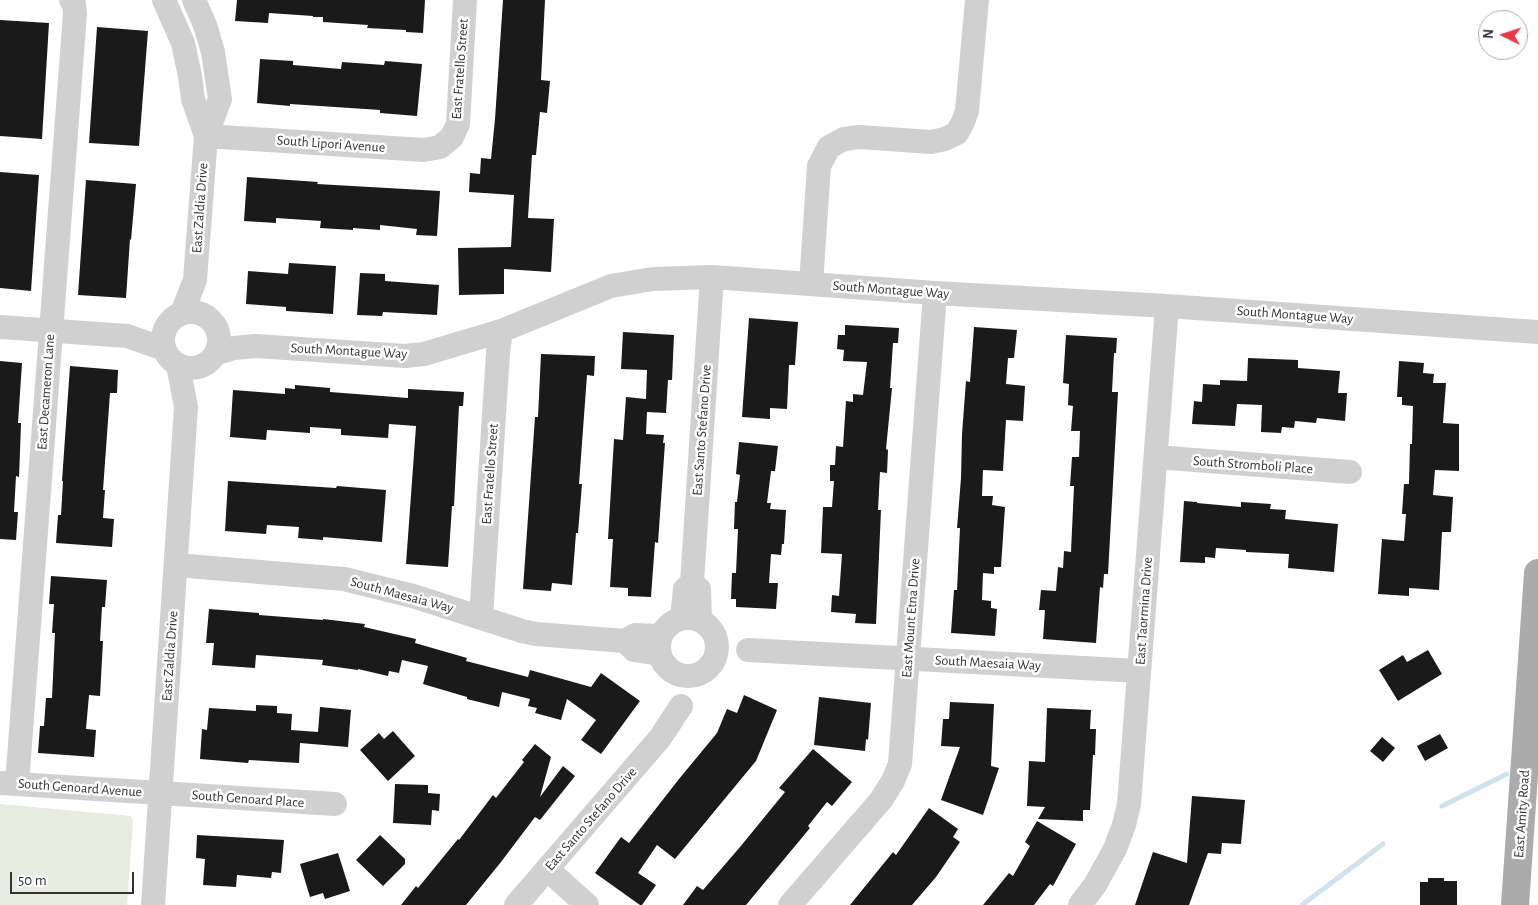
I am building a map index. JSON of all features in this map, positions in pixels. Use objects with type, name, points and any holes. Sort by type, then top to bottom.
[{"type":"main road","name":"East Amity Road","points":[[1515,905],[1538,573]]},
{"type":"street","name":"East Decameron Lane","points":[[9,783],[51,330],[75,13],[74,4],[71,0]]},
{"type":"street","name":"East Zaldia Drive","points":[[164,0],[183,43],[193,99],[206,136]]},
{"type":"street","name":"East Zaldia Drive","points":[[153,905],[206,136],[220,99],[213,52],[205,25],[194,0]]},
{"type":"street","name":"East Fratello Street","points":[[452,137],[458,124],[465,0]]},
{"type":"street","points":[[811,284],[819,166],[829,147],[844,139],[859,137],[932,142],[945,139],[957,133],[967,110],[977,0]]},
{"type":"street","name":"South Lipori Avenue","points":[[206,136],[424,150],[440,147],[452,137]]},
{"type":"street","name":"South Montague Way","points":[[0,326],[191,340],[234,348],[256,346],[405,356],[424,354],[501,331],[611,286],[653,279],[712,277],[1538,332]]},
{"type":"street","name":"East Santo Stefano Drive","points":[[699,624],[699,589],[692,583],[712,277]]},
{"type":"street","name":"East Mount Etna Drive","points":[[790,905],[881,800],[893,781],[900,764],[935,293]]},
{"type":"street","name":"East Taormina Drive","points":[[1080,905],[1106,866],[1124,825],[1129,804],[1167,306]]},
{"type":"street","name":"East Fratello Street","points":[[481,617],[501,331]]},
{"type":"street","name":"South Stromboli Place","points":[[1156,457],[1350,472]]},
{"type":"street","name":"South Maesaia Way","points":[[176,565],[344,579],[413,596],[536,634],[625,642],[634,635],[664,653]]},
{"type":"street","points":[[664,653],[678,674],[688,676],[705,668],[716,653],[717,643],[699,624],[673,621],[666,628],[664,653],[681,706]]},
{"type":"street","name":"South Maesaia Way","points":[[699,624],[742,642],[748,650]]},
{"type":"street","name":"South Maesaia Way","points":[[748,650],[1139,671]]},
{"type":"street","name":"South Maesaia Way","points":[[705,668],[741,658],[748,650]]},
{"type":"street","name":"East Santo Stefano Drive","points":[[516,905],[660,738],[681,706],[692,701],[705,668]]},
{"type":"street","name":"South Genoard Avenue","points":[[9,783],[161,793]]},
{"type":"street","name":"South Genoard Place","points":[[161,793],[335,804]]},
{"type":"street","points":[[548,870],[587,905]]},
{"type":"shaded area","points":[[0,804],[131,816],[133,821],[127,905],[0,905]]},
{"type":"building","points":[[237,0],[425,0],[423,33],[367,28],[368,25],[323,22],[323,17],[269,13],[268,23],[235,21]]},
{"type":"building","points":[[503,0],[545,0],[541,80],[550,81],[547,113],[540,112],[536,155],[532,155],[528,218],[554,219],[551,272],[504,269],[504,294],[459,295],[458,248],[511,247],[514,195],[469,192],[470,173],[480,174],[481,158],[491,159]]},
{"type":"building","points":[[0,20],[49,23],[42,139],[0,136]]},
{"type":"building","points":[[97,27],[148,31],[139,146],[89,143]]},
{"type":"building","points":[[260,59],[293,61],[293,65],[341,69],[342,62],[384,65],[385,61],[422,64],[417,116],[380,113],[380,110],[257,103]]},
{"type":"building","points":[[0,172],[39,175],[31,291],[0,288]]},
{"type":"building","points":[[247,177],[318,182],[317,184],[440,191],[437,236],[416,235],[417,229],[380,225],[380,230],[353,228],[353,230],[320,228],[321,221],[276,218],[276,223],[244,221]]},
{"type":"building","points":[[86,180],[136,184],[126,298],[78,295]]},
{"type":"building","points":[[289,263],[336,266],[333,314],[286,311],[286,307],[246,304],[248,271],[288,274]]},
{"type":"building","points":[[360,273],[385,274],[385,281],[439,285],[437,315],[383,312],[382,316],[357,315]]},
{"type":"building","points":[[749,318],[798,322],[795,365],[789,365],[787,409],[770,408],[770,419],[742,417]]},
{"type":"building","points":[[845,325],[899,328],[898,343],[893,343],[890,388],[892,388],[886,449],[888,450],[887,473],[880,472],[878,510],[881,510],[876,624],[855,623],[856,614],[831,612],[832,595],[839,596],[842,554],[821,553],[823,507],[832,507],[834,481],[830,481],[830,465],[835,465],[836,446],[843,447],[846,401],[853,402],[853,394],[863,395],[867,362],[843,361],[844,350],[837,349],[838,335],[845,335]]},
{"type":"building","points":[[974,327],[1017,330],[1014,358],[1008,358],[1006,384],[1025,386],[1023,421],[1006,420],[1003,471],[983,470],[982,496],[993,496],[992,505],[1005,507],[1001,567],[994,567],[994,574],[983,573],[982,600],[991,601],[991,608],[997,609],[995,636],[951,633],[954,590],[957,590],[960,528],[957,528],[962,434],[966,381],[970,382]]},
{"type":"building","points":[[623,332],[674,335],[672,380],[668,380],[666,413],[647,412],[646,434],[664,435],[663,443],[665,443],[658,543],[655,542],[651,597],[628,596],[628,588],[610,587],[613,539],[608,539],[614,439],[623,440],[626,397],[646,399],[647,370],[621,369]]},
{"type":"building","points":[[1066,335],[1117,338],[1116,353],[1114,353],[1112,392],[1118,392],[1108,574],[1104,574],[1103,588],[1100,587],[1096,643],[1043,639],[1045,610],[1039,610],[1041,590],[1056,591],[1058,567],[1063,568],[1064,551],[1071,552],[1074,486],[1070,486],[1072,457],[1079,457],[1080,431],[1071,431],[1073,406],[1068,405],[1069,384],[1063,383]]},
{"type":"building","points":[[541,354],[595,356],[594,376],[587,375],[579,484],[582,484],[572,585],[552,583],[551,591],[523,589],[535,417],[538,417]]},
{"type":"building","points":[[1248,358],[1298,360],[1298,368],[1340,371],[1338,393],[1347,393],[1345,421],[1317,418],[1316,423],[1295,421],[1294,428],[1282,427],[1281,433],[1261,432],[1262,405],[1237,404],[1235,426],[1192,424],[1194,401],[1202,402],[1203,384],[1220,385],[1220,380],[1247,381]]},
{"type":"building","points":[[0,361],[22,363],[18,423],[21,423],[19,477],[16,476],[14,512],[18,512],[16,540],[0,539]]},
{"type":"building","points":[[1399,361],[1424,363],[1423,373],[1434,374],[1433,383],[1446,383],[1443,423],[1459,424],[1459,471],[1435,470],[1433,495],[1453,497],[1451,532],[1442,532],[1439,590],[1409,588],[1409,596],[1378,594],[1382,539],[1404,541],[1406,514],[1402,514],[1404,484],[1409,484],[1413,406],[1402,405],[1402,397],[1397,397]]},
{"type":"building","points":[[70,366],[118,370],[117,393],[110,393],[103,490],[105,490],[103,518],[114,519],[112,547],[56,543],[58,515],[61,515]]},
{"type":"building","points":[[295,385],[330,388],[330,392],[408,398],[408,389],[464,392],[463,406],[459,406],[454,506],[452,506],[448,567],[406,564],[416,426],[389,424],[388,438],[341,435],[341,429],[310,427],[310,433],[267,430],[266,440],[230,437],[233,390],[285,394],[285,388],[295,389]]},
{"type":"building","points":[[739,442],[778,446],[775,471],[771,471],[767,503],[771,503],[770,509],[786,510],[784,544],[782,544],[781,555],[771,554],[769,583],[778,583],[776,609],[736,607],[736,599],[731,599],[732,573],[736,573],[738,529],[734,529],[735,502],[737,502],[740,475],[736,474]]},
{"type":"building","points":[[228,481],[386,490],[382,542],[323,537],[323,540],[298,538],[299,527],[267,525],[266,534],[225,531]]},
{"type":"building","points":[[1184,501],[1241,507],[1241,502],[1271,504],[1270,509],[1286,510],[1285,519],[1338,524],[1334,572],[1288,568],[1289,554],[1246,552],[1246,550],[1216,548],[1215,558],[1205,557],[1205,563],[1180,562]]},
{"type":"building","points":[[51,576],[107,580],[105,607],[102,607],[100,641],[103,641],[100,696],[89,695],[86,729],[96,730],[94,757],[38,753],[40,726],[44,726],[46,698],[52,698],[55,633],[52,633],[54,604],[49,604]]},
{"type":"building","points":[[209,609],[365,624],[364,627],[416,639],[415,643],[467,658],[466,661],[528,677],[530,670],[591,687],[601,673],[640,701],[601,754],[581,740],[596,720],[567,699],[561,720],[535,713],[537,708],[528,706],[530,699],[502,692],[499,707],[467,699],[467,697],[423,684],[428,666],[402,660],[399,673],[389,671],[388,676],[358,669],[322,665],[323,660],[256,655],[255,668],[212,665],[214,643],[206,643]]},
{"type":"building","points":[[1428,650],[1442,674],[1398,701],[1379,670],[1403,655],[1407,662]]},
{"type":"building","points":[[744,695],[777,710],[756,761],[675,859],[657,845],[638,873],[656,885],[642,905],[640,905],[595,873],[621,837],[629,843],[717,733],[727,709],[737,713]]},
{"type":"building","points":[[819,697],[871,703],[868,740],[866,739],[865,751],[814,745]]},
{"type":"building","points":[[950,702],[994,704],[991,766],[999,768],[983,815],[941,800],[960,747],[941,746],[943,719],[949,719]]},
{"type":"building","points":[[256,705],[277,706],[277,713],[292,714],[291,730],[318,732],[320,707],[351,710],[348,747],[300,743],[299,763],[249,760],[248,763],[200,759],[202,729],[207,730],[209,708],[256,711]]},
{"type":"building","points":[[1047,708],[1091,710],[1090,729],[1096,729],[1095,755],[1093,755],[1090,810],[1083,810],[1083,821],[1038,819],[1045,807],[1027,806],[1029,761],[1045,762]]},
{"type":"building","points":[[393,731],[415,756],[388,781],[360,750],[379,733],[384,739]]},
{"type":"building","points":[[1440,734],[1448,748],[1425,761],[1417,746]]},
{"type":"building","points":[[1382,737],[1395,748],[1383,762],[1370,751]]},
{"type":"building","points":[[535,744],[551,757],[540,797],[563,766],[575,776],[540,820],[535,817],[466,905],[401,905],[459,840],[493,795],[496,798],[524,762],[522,760]]},
{"type":"building","points":[[813,749],[852,782],[832,806],[827,802],[808,826],[810,828],[746,905],[683,905],[697,886],[703,890],[740,847],[785,792],[779,788]]},
{"type":"building","points":[[395,784],[428,785],[428,793],[440,794],[439,811],[432,810],[431,825],[393,823]]},
{"type":"building","points":[[1192,796],[1245,800],[1241,844],[1222,843],[1221,854],[1208,853],[1189,905],[1135,905],[1153,852],[1187,863]]},
{"type":"building","points":[[929,808],[958,829],[953,837],[960,842],[936,877],[912,905],[850,905],[893,852],[896,855]]},
{"type":"building","points":[[1037,821],[1076,844],[1053,886],[1050,884],[1034,905],[983,905],[1009,873],[1013,876],[1030,846],[1025,842]]},
{"type":"building","points":[[197,835],[284,840],[281,873],[272,872],[271,878],[237,875],[236,887],[203,885],[205,859],[196,858]]},
{"type":"building","points":[[380,835],[405,859],[405,864],[383,886],[356,860]]},
{"type":"building","points":[[338,853],[350,891],[325,899],[323,893],[310,897],[300,864]]},
{"type":"building","points":[[1428,878],[1444,878],[1444,881],[1457,881],[1457,905],[1420,905],[1420,882],[1428,882]]},
{"type":"waterway","points":[[1442,806],[1507,774]]},
{"type":"waterway","points":[[1302,905],[1383,844]]}]
